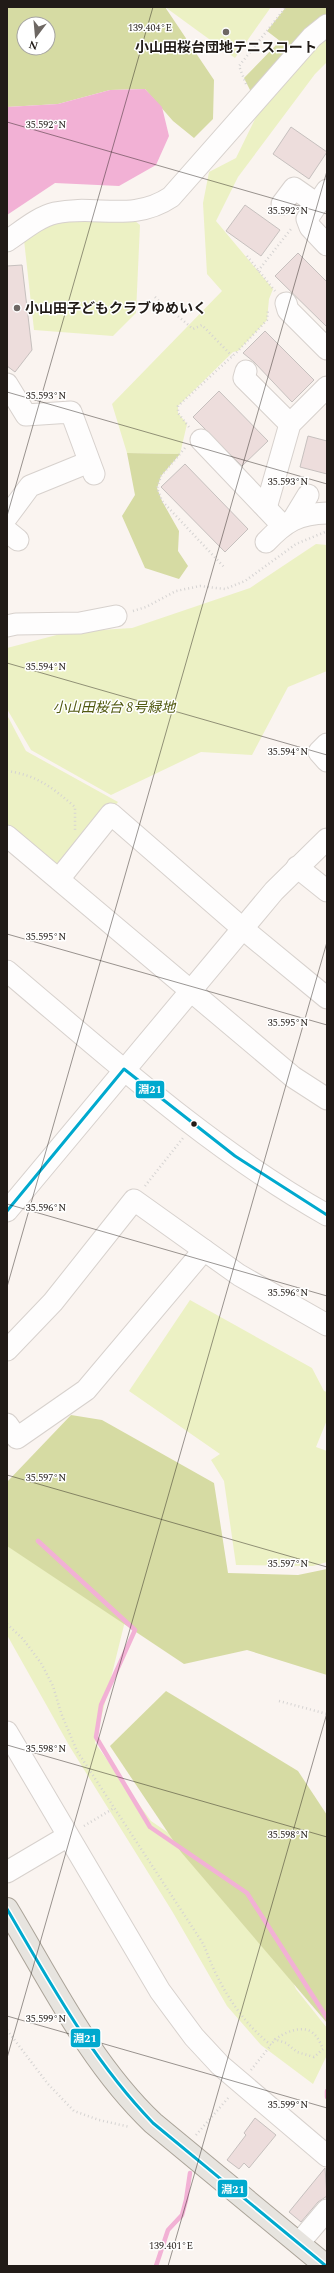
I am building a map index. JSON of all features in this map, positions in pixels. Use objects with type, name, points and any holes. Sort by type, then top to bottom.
[{"type":"main road","points":[[7,1909],[96,2057],[130,2102],[152,2123],[326,2266]]},
{"type":"street","points":[[7,241],[40,219],[53,214],[64,212],[128,212],[150,208],[162,203],[179,189],[312,37],[327,25]]},
{"type":"street","points":[[282,204],[294,188],[317,204],[310,227],[327,245]]},
{"type":"street","points":[[275,300],[288,310],[327,349]]},
{"type":"street","points":[[239,364],[244,378],[290,424]]},
{"type":"street","points":[[7,384],[26,415],[71,412],[92,468],[30,486],[7,517]]},
{"type":"street","points":[[266,508],[290,424],[318,407],[327,387]]},
{"type":"street","points":[[201,440],[266,508],[288,522]]},
{"type":"street","points":[[266,542],[288,522],[308,494]]},
{"type":"street","points":[[288,522],[312,513],[327,513]]},
{"type":"street","points":[[7,626],[16,624],[80,623],[116,616]]},
{"type":"street","points":[[327,744],[319,752],[327,761]]},
{"type":"street","points":[[59,879],[111,814],[242,928],[327,998]]},
{"type":"street","points":[[7,836],[293,1077],[327,1099]]},
{"type":"street","points":[[7,1211],[242,928],[297,867],[327,839]]},
{"type":"street","points":[[297,867],[327,891]]},
{"type":"street","points":[[7,971],[124,1069],[194,1125],[260,1174],[327,1215]]},
{"type":"street","points":[[7,1350],[53,1302],[134,1200],[239,1275],[327,1324]]},
{"type":"street","points":[[7,1424],[17,1438],[86,1390],[204,1250]]},
{"type":"street","points":[[7,1732],[160,1991],[194,2037],[220,2065],[327,2156]]},
{"type":"street","points":[[7,1872],[68,1836]]},
{"type":"street","points":[[299,2243],[327,2210]]},
{"type":"path","points":[[254,105],[239,66],[286,7]]},
{"type":"path","points":[[258,271],[294,225],[317,204]]},
{"type":"path","points":[[224,567],[162,501],[157,488],[161,476],[170,465],[186,448],[201,440],[178,413],[178,406],[239,364],[267,320],[275,300],[273,289],[247,256]]},
{"type":"path","points":[[155,297],[193,329],[202,325],[239,364]]},
{"type":"path","points":[[116,616],[146,607],[176,591],[200,586],[225,589],[245,581],[296,544],[327,531]]},
{"type":"path","points":[[7,771],[25,773],[51,787],[75,807],[75,830],[72,836]]},
{"type":"path","points":[[134,1200],[194,1125]]},
{"type":"path","points":[[7,1624],[23,1639],[41,1663],[53,1686],[61,1713],[77,1751],[204,1945],[213,1970],[237,2008],[255,2032],[271,2045],[274,2039],[298,2030],[309,2030],[318,2038],[323,2049],[314,2056],[297,2052],[286,2043],[274,2039]]},
{"type":"path","points":[[279,1702],[327,1714]]},
{"type":"path","points":[[68,1836],[114,1808]]},
{"type":"path","points":[[7,2030],[48,2084],[74,2111],[128,2127],[152,2123]]},
{"type":"green space","points":[[7,7],[165,7],[214,80],[213,119],[194,138],[173,121],[145,89],[110,90],[58,104],[7,107]]},
{"type":"green space","name":"小山田桜台団地テニスコート","points":[[165,7],[271,7],[235,58]]},
{"type":"green space","points":[[286,7],[327,7],[327,15],[252,94],[244,78],[280,41],[267,31]]},
{"type":"green space","points":[[327,37],[327,62],[315,74],[238,177],[216,221],[273,289],[269,299],[267,320],[238,351],[233,352],[178,406],[178,413],[187,424],[180,454],[127,453],[112,404],[222,291],[207,274],[203,203],[209,172],[236,158],[258,113],[315,47]]},
{"type":"green space","points":[[65,220],[135,221],[140,225],[136,313],[113,336],[34,330],[24,240],[45,227]]},
{"type":"green space","points":[[127,453],[180,454],[161,476],[157,488],[162,501],[179,531],[178,551],[188,566],[179,579],[145,568],[122,516],[135,495]]},
{"type":"green space","name":"小山田桜台 8号緑地","points":[[316,544],[327,545],[327,671],[288,687],[252,755],[201,752],[111,795],[31,750],[7,709],[7,648],[68,632],[132,628],[250,588]]},
{"type":"green space","points":[[7,715],[26,751],[118,802],[59,874],[7,833]]},
{"type":"green space","points":[[190,1300],[312,1368],[324,1391],[327,1392],[327,1420],[316,1447],[327,1451],[327,1562],[313,1566],[236,1565],[224,1481],[211,1460],[220,1454],[129,1391]]},
{"type":"green space","points":[[71,1415],[102,1420],[214,1483],[228,1573],[298,1575],[327,1569],[327,1675],[247,1650],[184,1664],[7,1546],[7,1482]]},
{"type":"green space","points":[[7,1508],[125,1621],[95,1743],[151,1821],[251,1889],[296,1989],[327,2028],[327,2055],[313,2084],[261,2045],[227,2006],[172,1911],[70,1747],[7,1635]]},
{"type":"green space","points":[[166,1691],[298,1771],[327,1815],[327,2023],[181,1852],[110,1746]]},
{"type":"shaded area","points":[[145,89],[162,107],[169,136],[156,165],[119,186],[55,183],[7,215],[7,107],[58,104],[110,90]]},
{"type":"building","points":[[291,127],[327,152],[309,179],[273,154]]},
{"type":"building","points":[[245,205],[280,230],[261,256],[226,231]]},
{"type":"building","points":[[298,253],[327,282],[327,327],[275,276]]},
{"type":"building","name":"小山田子どもクラブゆめいく","points":[[22,265],[32,350],[15,372],[7,366],[7,266]]},
{"type":"building","points":[[265,331],[314,380],[292,402],[254,362],[243,353]]},
{"type":"building","points":[[219,391],[268,441],[242,466],[193,417]]},
{"type":"building","points":[[308,436],[327,441],[327,474],[300,467]]},
{"type":"building","points":[[185,464],[248,529],[225,552],[161,487]]},
{"type":"building","points":[[255,2118],[276,2135],[249,2168],[244,2163],[239,2169],[227,2160],[246,2135],[244,2133]]},
{"type":"building","points":[[325,2168],[327,2196],[318,2202],[301,2222],[289,2212]]},
{"type":"waterway","points":[[38,1541],[135,1630],[101,1705],[96,1737],[150,1827],[247,1893],[327,2018]]},
{"type":"waterway","points":[[327,2091],[327,2097]]},
{"type":"waterway","points":[[156,2266],[168,2230],[182,2215],[190,2173]]},
{"type":"transit line","name":"淵21","points":[[7,1211],[124,1069],[235,1156],[327,1215]]},
{"type":"transit line","name":"淵21","points":[[7,1909],[56,1993],[111,2074],[131,2099],[153,2123],[326,2266]]},
{"type":"place","name":"小山田桜台団地テニスコート","points":[[226,32]]},
{"type":"place","name":"小山田子どもクラブゆめいく","points":[[17,308]]}]
